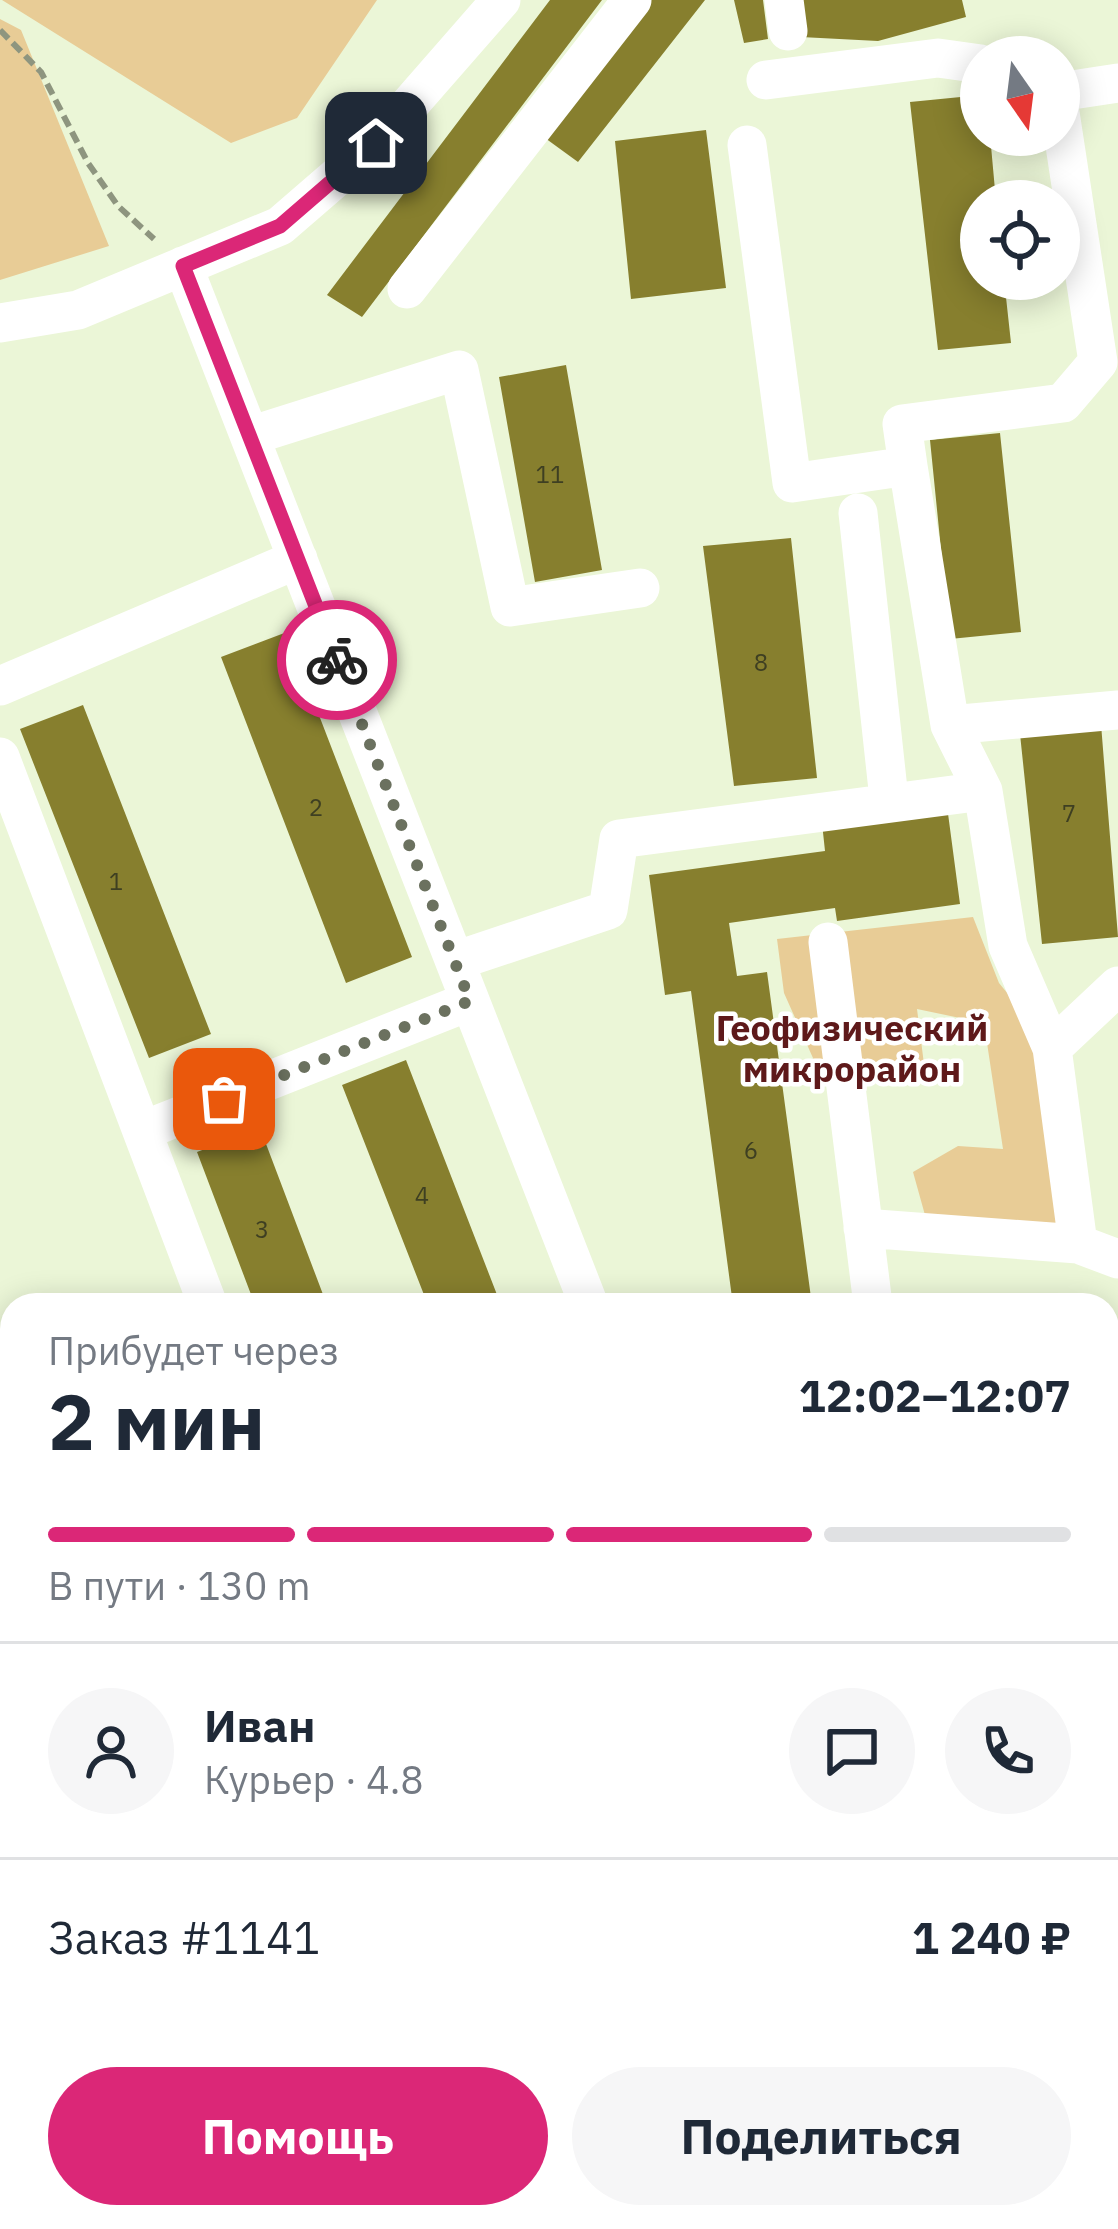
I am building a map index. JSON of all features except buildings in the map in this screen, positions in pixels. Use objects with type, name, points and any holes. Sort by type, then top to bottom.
[{"type":"street","points":[[0,323],[78,310],[280,226],[376,143],[501,0]]},
{"type":"street","points":[[407,290],[632,0]]},
{"type":"street","points":[[766,80],[938,58],[960,61]]},
{"type":"street","points":[[1080,88],[1118,82]]},
{"type":"street","points":[[747,145],[792,483],[908,466]]},
{"type":"street","points":[[1069,156],[1108,360],[1063,404],[902,424],[950,724],[983,791],[1008,946],[1052,1048],[1078,1244]]},
{"type":"street","points":[[183,266],[584,1293]]},
{"type":"street","points":[[250,436],[458,370],[510,607],[640,588]]},
{"type":"street","points":[[858,513],[890,800]]},
{"type":"street","points":[[0,686],[298,559]]},
{"type":"street","points":[[950,724],[1118,710]]},
{"type":"street","points":[[0,757],[203,1293]]},
{"type":"street","points":[[455,961],[608,910],[619,839],[983,791]]},
{"type":"street","points":[[827,942],[871,1293]]},
{"type":"street","points":[[1052,1048],[1118,986]]},
{"type":"street","points":[[142,1131],[470,1001]]},
{"type":"street","points":[[863,1228],[1078,1244],[1118,1258]]},
{"type":"path","points":[[0,30],[41,72],[88,163],[118,206],[183,266]]},
{"type":"shaded area","points":[[2,0],[377,0],[297,118],[231,143]]},
{"type":"shaded area","points":[[0,19],[21,30],[109,246],[0,280]]},
{"type":"shaded area","points":[[973,917],[999,983],[1052,1048],[1078,1244],[930,1233],[913,1172],[958,1146],[1003,1149],[984,1023],[917,1009],[926,1080],[817,1067],[784,993],[777,939]]},
{"type":"way so far","points":[[224,1099],[470,1001],[337,660]]},
{"type":"district","name":"Геофизический микрорайон","points":[[852,1048]]},
{"type":"route","points":[[337,660],[183,266],[280,226],[376,143]]}]
